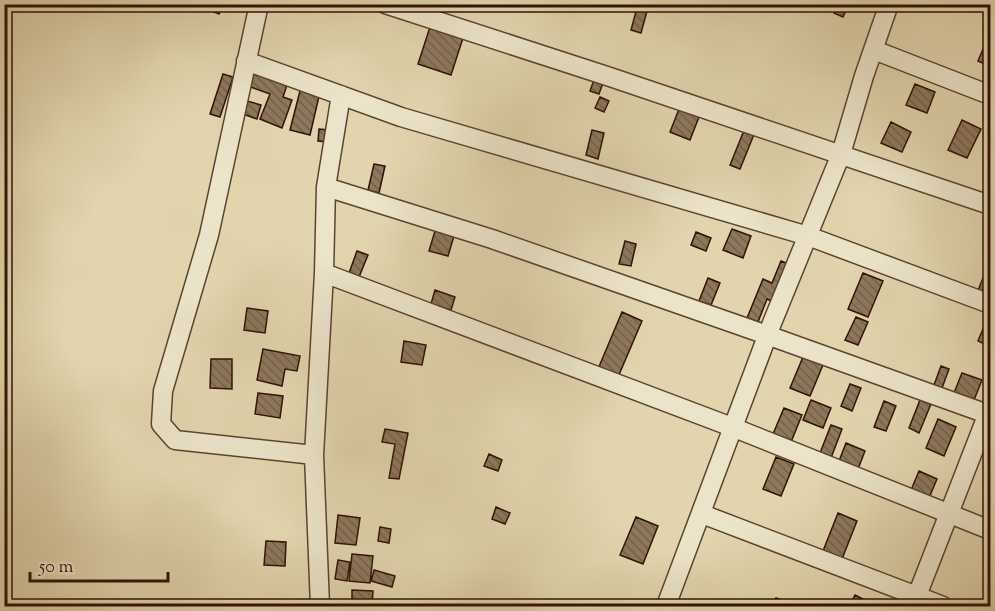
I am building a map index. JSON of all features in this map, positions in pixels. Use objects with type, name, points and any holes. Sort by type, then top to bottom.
[{"type":"street","points":[[259,4],[209,235],[163,391],[161,424],[175,441],[314,455]]},
{"type":"street","points":[[385,4],[990,205]]},
{"type":"street","points":[[666,606],[767,335],[841,154],[864,76],[889,4]]},
{"type":"street","points":[[874,50],[990,95]]},
{"type":"street","points":[[246,61],[401,117],[808,236],[990,304]]},
{"type":"street","points":[[320,606],[314,455],[324,273],[326,187],[341,95]]},
{"type":"street","points":[[326,187],[492,239],[990,413],[915,601]]},
{"type":"street","points":[[324,273],[732,427],[990,530]]},
{"type":"street","points":[[702,513],[915,601],[943,606]]},
{"type":"building","points":[[209,4],[223,4],[219,14],[207,9]]},
{"type":"building","points":[[638,4],[649,4],[641,33],[631,30]]},
{"type":"building","points":[[838,4],[849,4],[843,17],[834,13]]},
{"type":"building","points":[[430,27],[463,38],[451,75],[418,64]]},
{"type":"building","points":[[988,37],[990,38],[990,66],[978,61]]},
{"type":"building","points":[[254,72],[287,85],[283,97],[292,100],[282,128],[260,119],[270,94],[248,86]]},
{"type":"building","points":[[223,74],[233,77],[220,117],[210,114]]},
{"type":"building","points":[[596,74],[605,77],[599,94],[590,91]]},
{"type":"building","points":[[915,84],[935,92],[927,113],[906,105]]},
{"type":"building","points":[[301,87],[320,92],[310,135],[290,130]]},
{"type":"building","points":[[600,97],[609,101],[604,112],[595,108]]},
{"type":"building","points":[[247,101],[261,105],[257,119],[243,114]]},
{"type":"building","points":[[679,109],[699,117],[690,140],[670,132]]},
{"type":"building","points":[[962,120],[981,129],[967,158],[948,150]]},
{"type":"building","points":[[891,122],[911,132],[902,152],[881,143]]},
{"type":"building","points":[[745,128],[755,132],[740,169],[730,165]]},
{"type":"building","points":[[319,129],[328,130],[327,142],[318,141]]},
{"type":"building","points":[[592,130],[604,133],[598,159],[586,155]]},
{"type":"building","points":[[374,164],[385,166],[379,193],[368,190]]},
{"type":"building","points":[[732,229],[751,236],[743,258],[723,250]]},
{"type":"building","points":[[435,231],[454,236],[448,256],[429,251]]},
{"type":"building","points":[[696,232],[711,238],[706,251],[691,245]]},
{"type":"building","points":[[625,241],[636,244],[631,266],[619,264]]},
{"type":"building","points":[[357,251],[368,255],[359,277],[349,273]]},
{"type":"building","points":[[990,260],[990,299],[977,293]]},
{"type":"building","points":[[781,261],[791,265],[776,303],[767,299],[758,322],[747,318],[763,279],[772,283]]},
{"type":"building","points":[[863,273],[883,281],[868,317],[848,309]]},
{"type":"building","points":[[708,278],[720,283],[711,305],[699,301]]},
{"type":"building","points":[[435,290],[455,297],[451,310],[431,304]]},
{"type":"building","points":[[247,308],[268,311],[265,333],[244,330]]},
{"type":"building","points":[[622,312],[642,321],[618,377],[598,369]]},
{"type":"building","points":[[856,317],[868,322],[858,345],[845,340]]},
{"type":"building","points":[[985,324],[990,327],[988,346],[978,341]]},
{"type":"building","points":[[404,341],[426,345],[422,365],[401,362]]},
{"type":"building","points":[[263,349],[300,356],[297,371],[285,369],[282,386],[257,380]]},
{"type":"building","points":[[803,357],[823,365],[810,396],[790,388]]},
{"type":"building","points":[[211,359],[232,359],[232,389],[210,388]]},
{"type":"building","points":[[941,366],[949,369],[942,388],[934,385]]},
{"type":"building","points":[[962,373],[982,380],[974,400],[954,393]]},
{"type":"building","points":[[850,384],[861,388],[852,411],[841,406]]},
{"type":"building","points":[[258,393],[283,396],[280,418],[255,414]]},
{"type":"building","points":[[811,400],[831,408],[823,428],[803,420]]},
{"type":"building","points":[[920,400],[931,404],[919,433],[909,428]]},
{"type":"building","points":[[884,401],[896,406],[886,431],[874,427]]},
{"type":"building","points":[[784,408],[802,415],[791,442],[773,434]]},
{"type":"building","points":[[938,419],[956,427],[944,456],[926,448]]},
{"type":"building","points":[[831,425],[842,429],[831,458],[820,453]]},
{"type":"building","points":[[385,429],[408,433],[399,479],[389,478],[395,444],[382,442]]},
{"type":"building","points":[[846,443],[865,451],[858,469],[839,461]]},
{"type":"building","points":[[489,454],[502,460],[498,471],[484,466]]},
{"type":"building","points":[[776,457],[794,464],[781,496],[763,489]]},
{"type":"building","points":[[919,471],[937,479],[929,498],[911,490]]},
{"type":"building","points":[[496,507],[510,513],[505,524],[492,519]]},
{"type":"building","points":[[838,513],[857,521],[842,559],[823,551]]},
{"type":"building","points":[[338,515],[360,518],[356,545],[335,543]]},
{"type":"building","points":[[636,517],[658,526],[643,564],[620,555]]},
{"type":"building","points":[[380,527],[391,529],[389,543],[378,541]]},
{"type":"building","points":[[266,541],[286,542],[285,566],[264,565]]},
{"type":"building","points":[[352,554],[373,556],[370,583],[349,581]]},
{"type":"building","points":[[338,560],[350,562],[347,581],[335,579]]},
{"type":"building","points":[[374,570],[395,576],[392,587],[371,581]]},
{"type":"building","points":[[352,590],[373,591],[372,606],[352,606]]},
{"type":"building","points":[[855,595],[871,603],[869,606],[849,606]]},
{"type":"building","points":[[776,598],[785,601],[783,606],[772,606]]}]
